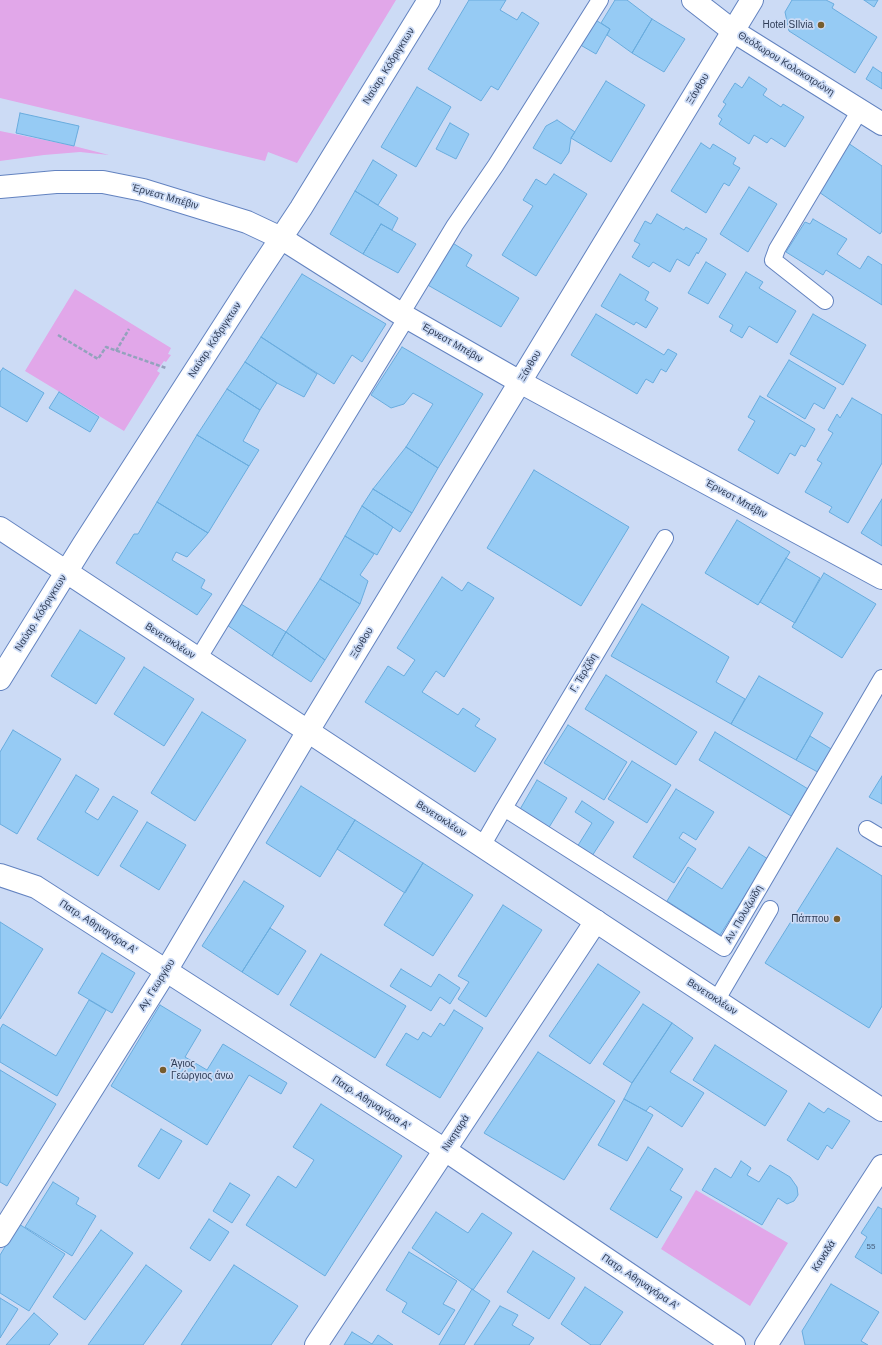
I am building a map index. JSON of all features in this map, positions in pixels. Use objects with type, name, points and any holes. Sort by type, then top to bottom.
[{"type":"street","name":"Ναύαρ. Κόδριγκτων","points":[[0,679],[66,572],[281,238],[430,0]]},
{"type":"street","name":"Θεόδωρου Κολοκοτρώνη","points":[[693,0],[733,32],[882,124]]},
{"type":"street","name":"Ξάνθου","points":[[308,731],[752,0]]},
{"type":"street","name":"Έρνεστ Μπέβιν","points":[[0,187],[56,182],[110,184],[143,190],[247,222],[281,238],[404,316],[520,382],[882,578]]},
{"type":"street","name":"Βενετοκλέων","points":[[0,528],[882,1110]]},
{"type":"street","name":"Αγ. Γεωργίου","points":[[0,1236],[166,971],[308,731]]},
{"type":"street","name":"Πατρ. Αθηναγόρα Α'","points":[[0,875],[36,887],[445,1150],[734,1345]]},
{"type":"street","name":"Νικηταρά","points":[[316,1345],[596,921]]},
{"type":"street","name":"Καναδά","points":[[766,1345],[882,1166]]},
{"type":"lane","points":[[198,659],[404,316],[455,225],[496,165],[600,0]]},
{"type":"lane","points":[[825,301],[773,260],[777,249],[860,110]]},
{"type":"lane","name":"Γ. Τερζίδη","points":[[504,808],[665,538]]},
{"type":"lane","name":"Αν. Πολυζωϊδη","points":[[504,808],[724,948],[882,678]]},
{"type":"lane","points":[[482,846],[504,808]]},
{"type":"lane","points":[[867,829],[882,838]]},
{"type":"lane","points":[[716,1001],[770,909]]},
{"type":"path","points":[[116,351],[129,329]]},
{"type":"path","points":[[58,335],[98,359],[106,347],[166,368]]},
{"type":"shaded area","points":[[0,0],[396,0],[297,163],[268,152],[265,161],[0,98]]},
{"type":"shaded area","points":[[0,131],[74,146],[109,155],[80,152],[0,161]]},
{"type":"shaded area","points":[[75,289],[171,348],[168,354],[171,355],[166,362],[164,361],[157,371],[160,373],[124,431],[25,371]]},
{"type":"shaded area","points":[[696,1190],[788,1243],[750,1306],[661,1249]]},
{"type":"building","points":[[469,0],[506,0],[500,10],[517,20],[522,12],[539,23],[498,90],[491,86],[481,101],[428,69]]},
{"type":"building","points":[[615,0],[627,0],[652,19],[632,53],[607,35],[610,29],[601,23]]},
{"type":"building","points":[[792,0],[826,0],[834,4],[832,8],[877,37],[855,73],[789,31],[785,12]]},
{"type":"building","points":[[864,0],[878,0],[874,7]]},
{"type":"building","points":[[594,19],[610,29],[596,54],[577,43]]},
{"type":"building","points":[[652,19],[685,39],[664,72],[632,53]]},
{"type":"building","points":[[873,67],[882,73],[882,89],[866,79]]},
{"type":"building","points":[[749,77],[767,89],[763,95],[781,107],[783,104],[804,117],[785,147],[771,138],[767,143],[754,135],[749,144],[719,124],[722,119],[718,116],[726,104],[723,102],[735,83],[742,88]]},
{"type":"building","points":[[606,81],[645,105],[611,162],[571,138]]},
{"type":"building","points":[[417,87],[451,107],[416,167],[381,147]]},
{"type":"building","points":[[20,113],[79,126],[74,146],[16,133]]},
{"type":"building","points":[[557,120],[575,132],[571,138],[569,152],[561,164],[533,148],[546,126]]},
{"type":"building","points":[[450,123],[469,134],[456,159],[436,149]]},
{"type":"building","points":[[701,143],[710,149],[713,144],[736,158],[733,164],[740,168],[729,186],[724,183],[706,213],[671,191]]},
{"type":"building","points":[[848,143],[882,166],[882,231],[880,234],[816,190]]},
{"type":"building","points":[[373,160],[397,175],[378,205],[355,191]]},
{"type":"building","points":[[554,174],[587,194],[536,276],[502,255],[533,206],[523,200],[536,179],[546,185]]},
{"type":"building","points":[[749,187],[777,204],[748,252],[720,234]]},
{"type":"building","points":[[355,191],[398,218],[392,230],[381,224],[363,254],[330,234]]},
{"type":"building","points":[[657,214],[684,230],[686,227],[707,239],[689,266],[677,259],[670,272],[653,262],[649,267],[632,257],[640,244],[634,241],[645,221],[651,224]]},
{"type":"building","points":[[813,219],[847,239],[837,254],[860,269],[868,256],[882,265],[882,305],[826,270],[823,275],[786,252],[805,222],[810,224]]},
{"type":"building","points":[[381,224],[416,244],[398,273],[363,254]]},
{"type":"building","points":[[451,242],[472,255],[466,266],[519,298],[501,327],[426,284]]},
{"type":"building","points":[[706,262],[726,274],[708,304],[688,293]]},
{"type":"building","points":[[746,272],[763,282],[759,288],[796,311],[777,343],[749,326],[742,338],[730,331],[733,325],[719,317]]},
{"type":"building","points":[[302,274],[386,324],[362,362],[352,355],[334,384],[261,337]]},
{"type":"building","points":[[620,274],[649,292],[645,300],[658,308],[646,328],[636,322],[634,325],[601,306]]},
{"type":"building","points":[[596,314],[664,355],[668,349],[677,354],[666,372],[661,369],[653,383],[646,379],[637,394],[571,355]]},
{"type":"building","points":[[813,314],[866,345],[843,385],[790,354]]},
{"type":"building","points":[[261,337],[317,374],[304,397],[277,383],[245,362]]},
{"type":"building","points":[[402,347],[483,394],[438,468],[406,447],[433,404],[413,393],[404,404],[391,408],[371,395]]},
{"type":"building","points":[[789,360],[836,388],[824,409],[814,403],[805,419],[767,396]]},
{"type":"building","points":[[245,362],[277,383],[260,410],[227,389]]},
{"type":"building","points":[[3,368],[44,393],[27,422],[0,406],[0,372]]},
{"type":"building","points":[[227,389],[260,410],[243,441],[259,450],[249,466],[197,435]]},
{"type":"building","points":[[59,392],[99,417],[90,432],[49,408]]},
{"type":"building","points":[[760,396],[815,429],[805,447],[801,445],[795,456],[790,453],[778,474],[738,450],[755,421],[748,417]]},
{"type":"building","points":[[852,398],[882,415],[882,463],[848,523],[829,512],[832,507],[805,492],[822,463],[817,460],[833,433],[828,430],[837,414],[840,418]]},
{"type":"building","points":[[197,435],[249,466],[208,533],[157,502]]},
{"type":"building","points":[[406,447],[438,468],[412,513],[373,489]]},
{"type":"building","points":[[534,470],[629,527],[581,606],[487,548]]},
{"type":"building","points":[[373,489],[412,513],[400,532],[362,506]]},
{"type":"building","points":[[882,499],[882,546],[861,533]]},
{"type":"building","points":[[157,502],[208,533],[187,557],[176,552],[172,560],[205,580],[201,588],[212,594],[197,615],[116,563],[134,534],[138,534]]},
{"type":"building","points":[[362,506],[393,527],[377,555],[345,536]]},
{"type":"building","points":[[737,520],[790,552],[758,605],[705,573]]},
{"type":"building","points":[[345,536],[374,554],[360,575],[368,581],[360,604],[320,579]]},
{"type":"building","points":[[786,558],[820,578],[795,623],[760,602]]},
{"type":"building","points":[[824,573],[876,604],[842,658],[792,627]]},
{"type":"building","points":[[442,577],[462,591],[468,582],[494,598],[444,677],[436,671],[422,692],[458,715],[463,708],[480,719],[475,726],[496,739],[475,772],[365,702],[388,666],[404,676],[415,660],[397,648]]},
{"type":"building","points":[[320,579],[360,604],[325,660],[286,632]]},
{"type":"building","points":[[241,604],[286,632],[272,656],[227,625]]},
{"type":"building","points":[[642,604],[729,657],[716,682],[745,699],[731,724],[611,656]]},
{"type":"building","points":[[80,630],[125,658],[96,704],[51,676]]},
{"type":"building","points":[[286,632],[325,660],[311,682],[272,656]]},
{"type":"building","points":[[144,667],[194,699],[164,746],[114,714]]},
{"type":"building","points":[[606,675],[697,732],[676,765],[585,709]]},
{"type":"building","points":[[759,676],[823,713],[796,760],[731,724]]},
{"type":"building","points":[[202,712],[246,740],[195,821],[151,793]]},
{"type":"building","points":[[568,725],[627,762],[604,800],[544,763]]},
{"type":"building","points":[[13,730],[61,759],[17,834],[0,824],[0,752]]},
{"type":"building","points":[[715,732],[813,792],[796,819],[699,760]]},
{"type":"building","points":[[810,736],[836,752],[823,775],[796,760]]},
{"type":"building","points":[[632,761],[671,785],[647,823],[608,799]]},
{"type":"building","points":[[76,775],[99,789],[85,812],[98,820],[113,796],[138,811],[98,876],[37,839]]},
{"type":"building","points":[[882,776],[882,804],[869,797]]},
{"type":"building","points":[[537,780],[567,798],[548,829],[519,811]]},
{"type":"building","points":[[301,786],[355,820],[320,877],[266,843]]},
{"type":"building","points":[[676,789],[714,812],[696,840],[683,832],[679,838],[696,849],[674,883],[633,857]]},
{"type":"building","points":[[582,801],[614,822],[592,856],[577,847],[592,823],[575,812]]},
{"type":"building","points":[[355,820],[423,863],[405,893],[337,849]]},
{"type":"building","points":[[147,822],[186,845],[159,890],[120,866]]},
{"type":"building","points":[[749,847],[768,859],[720,935],[667,901],[688,867],[722,889]]},
{"type":"building","name":"Πάππου","points":[[837,848],[882,876],[882,1006],[869,1028],[765,963]]},
{"type":"building","points":[[423,863],[473,895],[433,956],[384,925]]},
{"type":"building","points":[[244,881],[284,906],[242,972],[202,946]]},
{"type":"building","points":[[503,905],[542,930],[486,1017],[458,999],[469,982],[458,976]]},
{"type":"building","points":[[0,922],[43,949],[0,1019]]},
{"type":"building","points":[[270,928],[306,951],[278,995],[242,972]]},
{"type":"building","points":[[102,953],[135,973],[112,1013],[78,993]]},
{"type":"building","points":[[321,954],[406,1006],[375,1058],[290,1005]]},
{"type":"building","points":[[598,964],[640,992],[590,1064],[549,1036]]},
{"type":"building","points":[[401,969],[431,987],[439,974],[460,988],[450,1004],[440,997],[431,1011],[390,986]]},
{"type":"building","points":[[89,1000],[106,1010],[57,1096],[0,1062],[0,1029],[3,1024],[56,1056]]},
{"type":"building","points":[[643,1004],[672,1023],[632,1083],[603,1064]]},
{"type":"building","points":[[160,1005],[201,1030],[185,1057],[207,1070],[223,1044],[287,1083],[281,1094],[249,1075],[207,1145],[111,1086]]},
{"type":"building","points":[[454,1010],[483,1028],[440,1098],[386,1065],[406,1033],[418,1040],[423,1032],[431,1037],[440,1023],[444,1026]]},
{"type":"building","points":[[672,1023],[693,1038],[670,1072],[704,1093],[682,1127],[650,1106],[646,1111],[624,1099],[632,1083]]},
{"type":"building","points":[[715,1045],[787,1091],[765,1126],[693,1080]]},
{"type":"building","points":[[538,1052],[615,1101],[564,1180],[484,1133]]},
{"type":"building","points":[[0,1070],[56,1104],[7,1186],[0,1182]]},
{"type":"building","points":[[624,1099],[653,1115],[627,1161],[598,1145]]},
{"type":"building","points":[[809,1103],[824,1113],[828,1108],[850,1121],[832,1149],[827,1145],[818,1160],[787,1140]]},
{"type":"building","points":[[321,1104],[402,1156],[325,1276],[246,1225],[278,1176],[296,1188],[314,1160],[293,1147]]},
{"type":"building","points":[[161,1129],[182,1141],[159,1179],[138,1166]]},
{"type":"building","points":[[648,1147],[683,1169],[670,1190],[682,1197],[657,1238],[610,1209]]},
{"type":"building","points":[[741,1161],[751,1168],[747,1175],[759,1182],[770,1165],[790,1177],[797,1187],[798,1195],[794,1201],[787,1204],[778,1198],[762,1225],[702,1190],[715,1168],[731,1178]]},
{"type":"building","points":[[53,1182],[79,1198],[76,1204],[96,1216],[72,1256],[25,1227]]},
{"type":"building","points":[[230,1183],[250,1195],[232,1223],[213,1211]]},
{"type":"building","points":[[878,1207],[882,1209],[882,1274],[855,1257],[867,1237],[861,1233]]},
{"type":"building","points":[[436,1212],[468,1233],[482,1213],[512,1233],[473,1290],[412,1248]]},
{"type":"building","points":[[209,1219],[229,1232],[210,1261],[190,1248]]},
{"type":"building","points":[[19,1224],[65,1254],[29,1311],[0,1293],[0,1255]]},
{"type":"building","points":[[101,1230],[133,1253],[85,1320],[53,1297]]},
{"type":"building","points":[[533,1251],[575,1278],[549,1319],[507,1292]]},
{"type":"building","points":[[409,1252],[457,1281],[443,1304],[455,1310],[439,1335],[402,1312],[407,1303],[386,1290]]},
{"type":"building","points":[[146,1265],[182,1291],[143,1345],[88,1345]]},
{"type":"building","points":[[234,1265],[298,1306],[271,1345],[181,1345]]},
{"type":"building","points":[[831,1284],[879,1312],[861,1341],[868,1345],[805,1345],[802,1331]]},
{"type":"building","points":[[585,1287],[623,1312],[600,1345],[591,1345],[561,1324]]},
{"type":"building","points":[[472,1289],[490,1301],[464,1345],[439,1345]]},
{"type":"building","points":[[0,1298],[18,1309],[0,1338]]},
{"type":"building","points":[[500,1306],[518,1315],[512,1325],[534,1338],[529,1345],[474,1345]]},
{"type":"building","points":[[34,1313],[58,1334],[49,1345],[6,1345]]},
{"type":"building","points":[[352,1332],[372,1344],[378,1335],[393,1345],[344,1345]]},
{"type":"place","name":"Hotel SIlvia","points":[[821,25]]},
{"type":"place","name":"Πάππου","points":[[837,919]]},
{"type":"place","name":"Άγιος Γεώργιος άνω","points":[[163,1070]]}]
